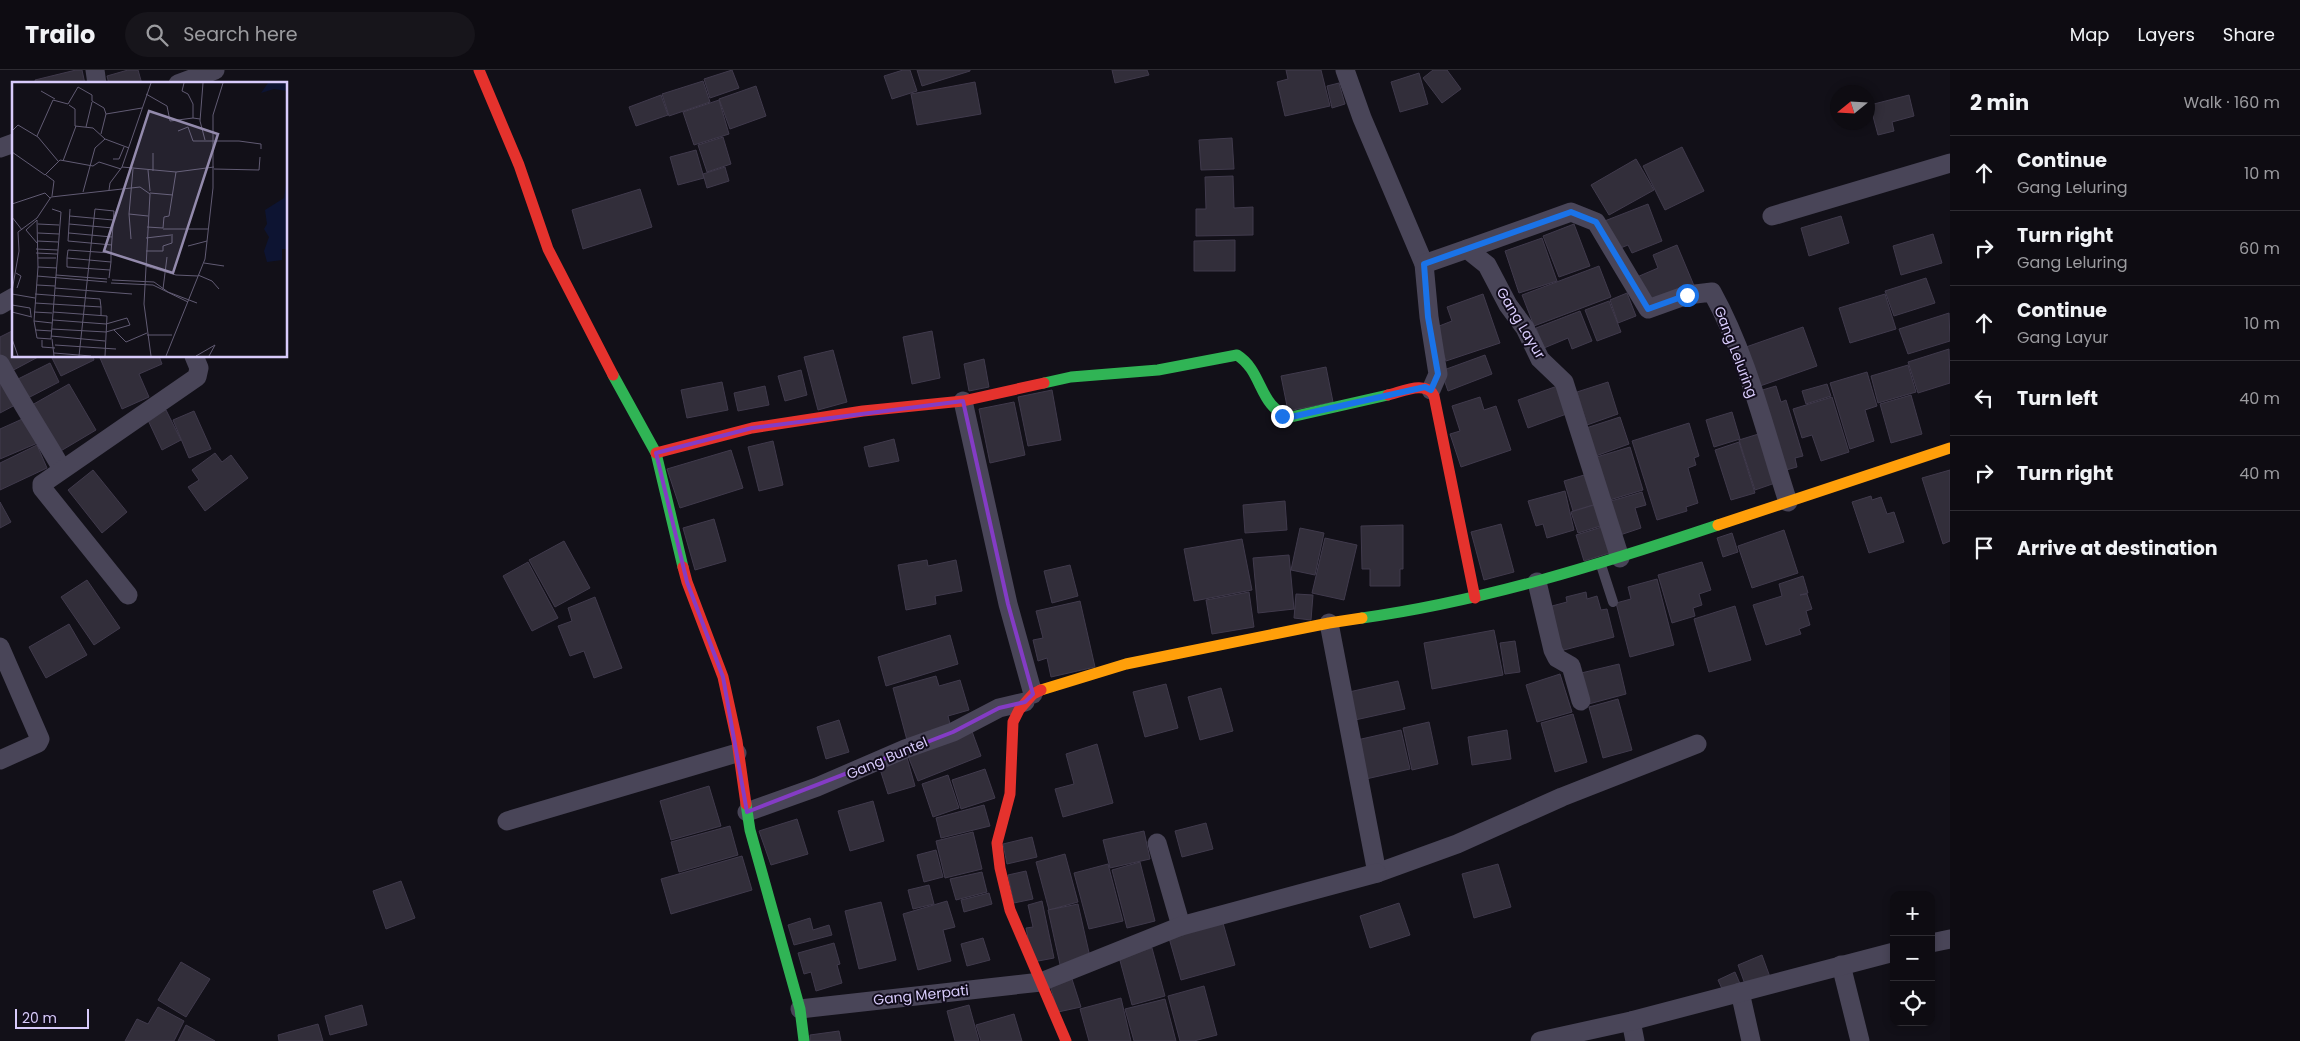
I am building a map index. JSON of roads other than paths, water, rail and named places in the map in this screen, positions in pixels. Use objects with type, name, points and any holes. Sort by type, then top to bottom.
[{"type":"street","points":[[183,82],[216,70]]},
{"type":"street","points":[[479,70],[519,165],[548,249],[656,454],[687,582],[723,678],[734,724],[747,812],[758,865],[800,1009],[804,1041]]},
{"type":"street","points":[[1345,70],[1362,118],[1424,264],[1428,317],[1438,374],[1431,390],[1475,598]]},
{"type":"street","points":[[0,148],[12,144]]},
{"type":"street","points":[[1772,216],[1950,163]]},
{"type":"street","name":"Gang Leluring","points":[[1467,249],[1571,212],[1596,222],[1648,309],[1687,295],[1712,292],[1726,318],[1751,384],[1788,502]]},
{"type":"street","points":[[1424,264],[1467,249]]},
{"type":"street","name":"Gang Layur","points":[[1467,249],[1487,265],[1508,306],[1526,328],[1540,359],[1564,382],[1620,558]]},
{"type":"street","points":[[0,305],[12,297]]},
{"type":"street","points":[[656,454],[752,428],[863,411],[963,401],[1070,377],[1158,370],[1238,355],[1252,368],[1266,400],[1274,411],[1282,416],[1291,417],[1425,387],[1431,390]]},
{"type":"street","points":[[128,595],[42,488],[42,484],[197,377],[199,368],[195,358]]},
{"type":"street","points":[[0,364],[21,404],[45,438],[62,469]]},
{"type":"street","points":[[963,401],[1029,698]]},
{"type":"street","points":[[1066,1041],[1010,910],[1000,868],[998,843],[1010,794],[1013,722],[1019,710],[1029,698],[1046,688],[1126,664],[1329,623],[1408,612],[1538,582],[1620,558],[1950,448]]},
{"type":"street","points":[[1538,582],[1553,650],[1557,658],[1571,666],[1581,701]]},
{"type":"street","points":[[1329,623],[1377,873]]},
{"type":"street","points":[[0,647],[40,739],[38,743],[0,760]]},
{"type":"street","name":"Gang Buntel","points":[[747,812],[817,788],[905,749],[953,732],[999,708],[1029,698]]},
{"type":"street","name":"Gang Merpati","points":[[800,1009],[1041,982],[1181,926],[1377,873],[1457,844],[1562,798],[1697,744]]},
{"type":"street","points":[[507,821],[737,753]]},
{"type":"street","points":[[1157,843],[1181,926]]},
{"type":"street","points":[[1935,942],[1950,939]]},
{"type":"street","points":[[1540,1041],[1631,1021],[1890,953]]},
{"type":"street","points":[[1841,965],[1860,1041]]},
{"type":"street","points":[[1740,992],[1751,1041]]},
{"type":"street","points":[[1631,1021],[1635,1041]]},
{"type":"lane","points":[[1601,564],[1613,602]]}]
